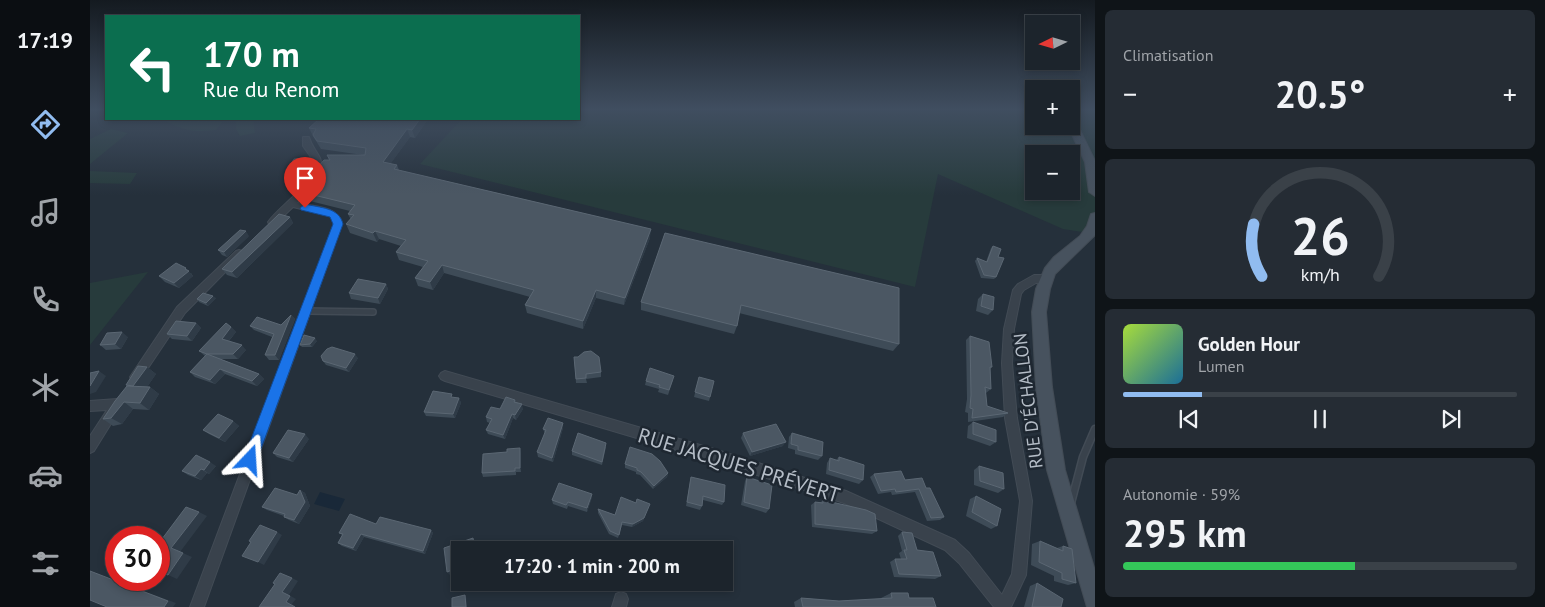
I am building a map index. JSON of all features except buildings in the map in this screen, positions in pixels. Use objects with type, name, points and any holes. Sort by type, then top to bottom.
[{"type":"main road","points":[[1079,138],[1090,162],[1095,192]]},
{"type":"main road","name":"RUE D'ÉCHALLON","points":[[1095,217],[1091,233],[1062,257],[1052,268],[1040,301],[1039,312],[1044,387],[1056,470],[1095,604]]},
{"type":"street","points":[[265,229],[308,183],[317,164],[307,149],[306,139]]},
{"type":"street","points":[[197,607],[338,224],[333,214],[290,204]]},
{"type":"street","points":[[90,447],[181,310],[245,248]]},
{"type":"street","points":[[1004,607],[1019,575],[1026,501],[1011,418],[1007,363],[1009,329],[1016,294],[1021,287],[1034,279],[1047,280]]},
{"type":"street","name":"RUE JACQUES PRÉVERT","points":[[445,376],[714,455],[846,497],[950,545],[1004,607]]},
{"type":"street","points":[[90,406],[123,396]]},
{"type":"lane","points":[[307,310],[373,312]]},
{"type":"lane","points":[[1068,515],[1083,458],[1095,429]]},
{"type":"green space","points":[[91,138],[121,138],[90,164]]},
{"type":"green space","points":[[444,138],[1095,138],[1095,234],[1063,229],[938,174],[915,287],[420,164]]},
{"type":"green space","points":[[90,171],[137,173],[130,184],[90,183]]},
{"type":"green space","points":[[148,272],[90,345],[90,283]]},
{"type":"water","points":[[320,492],[345,499],[339,511],[314,504]]},
{"type":"route","points":[[250,460],[338,224],[333,214],[305,208]]}]
